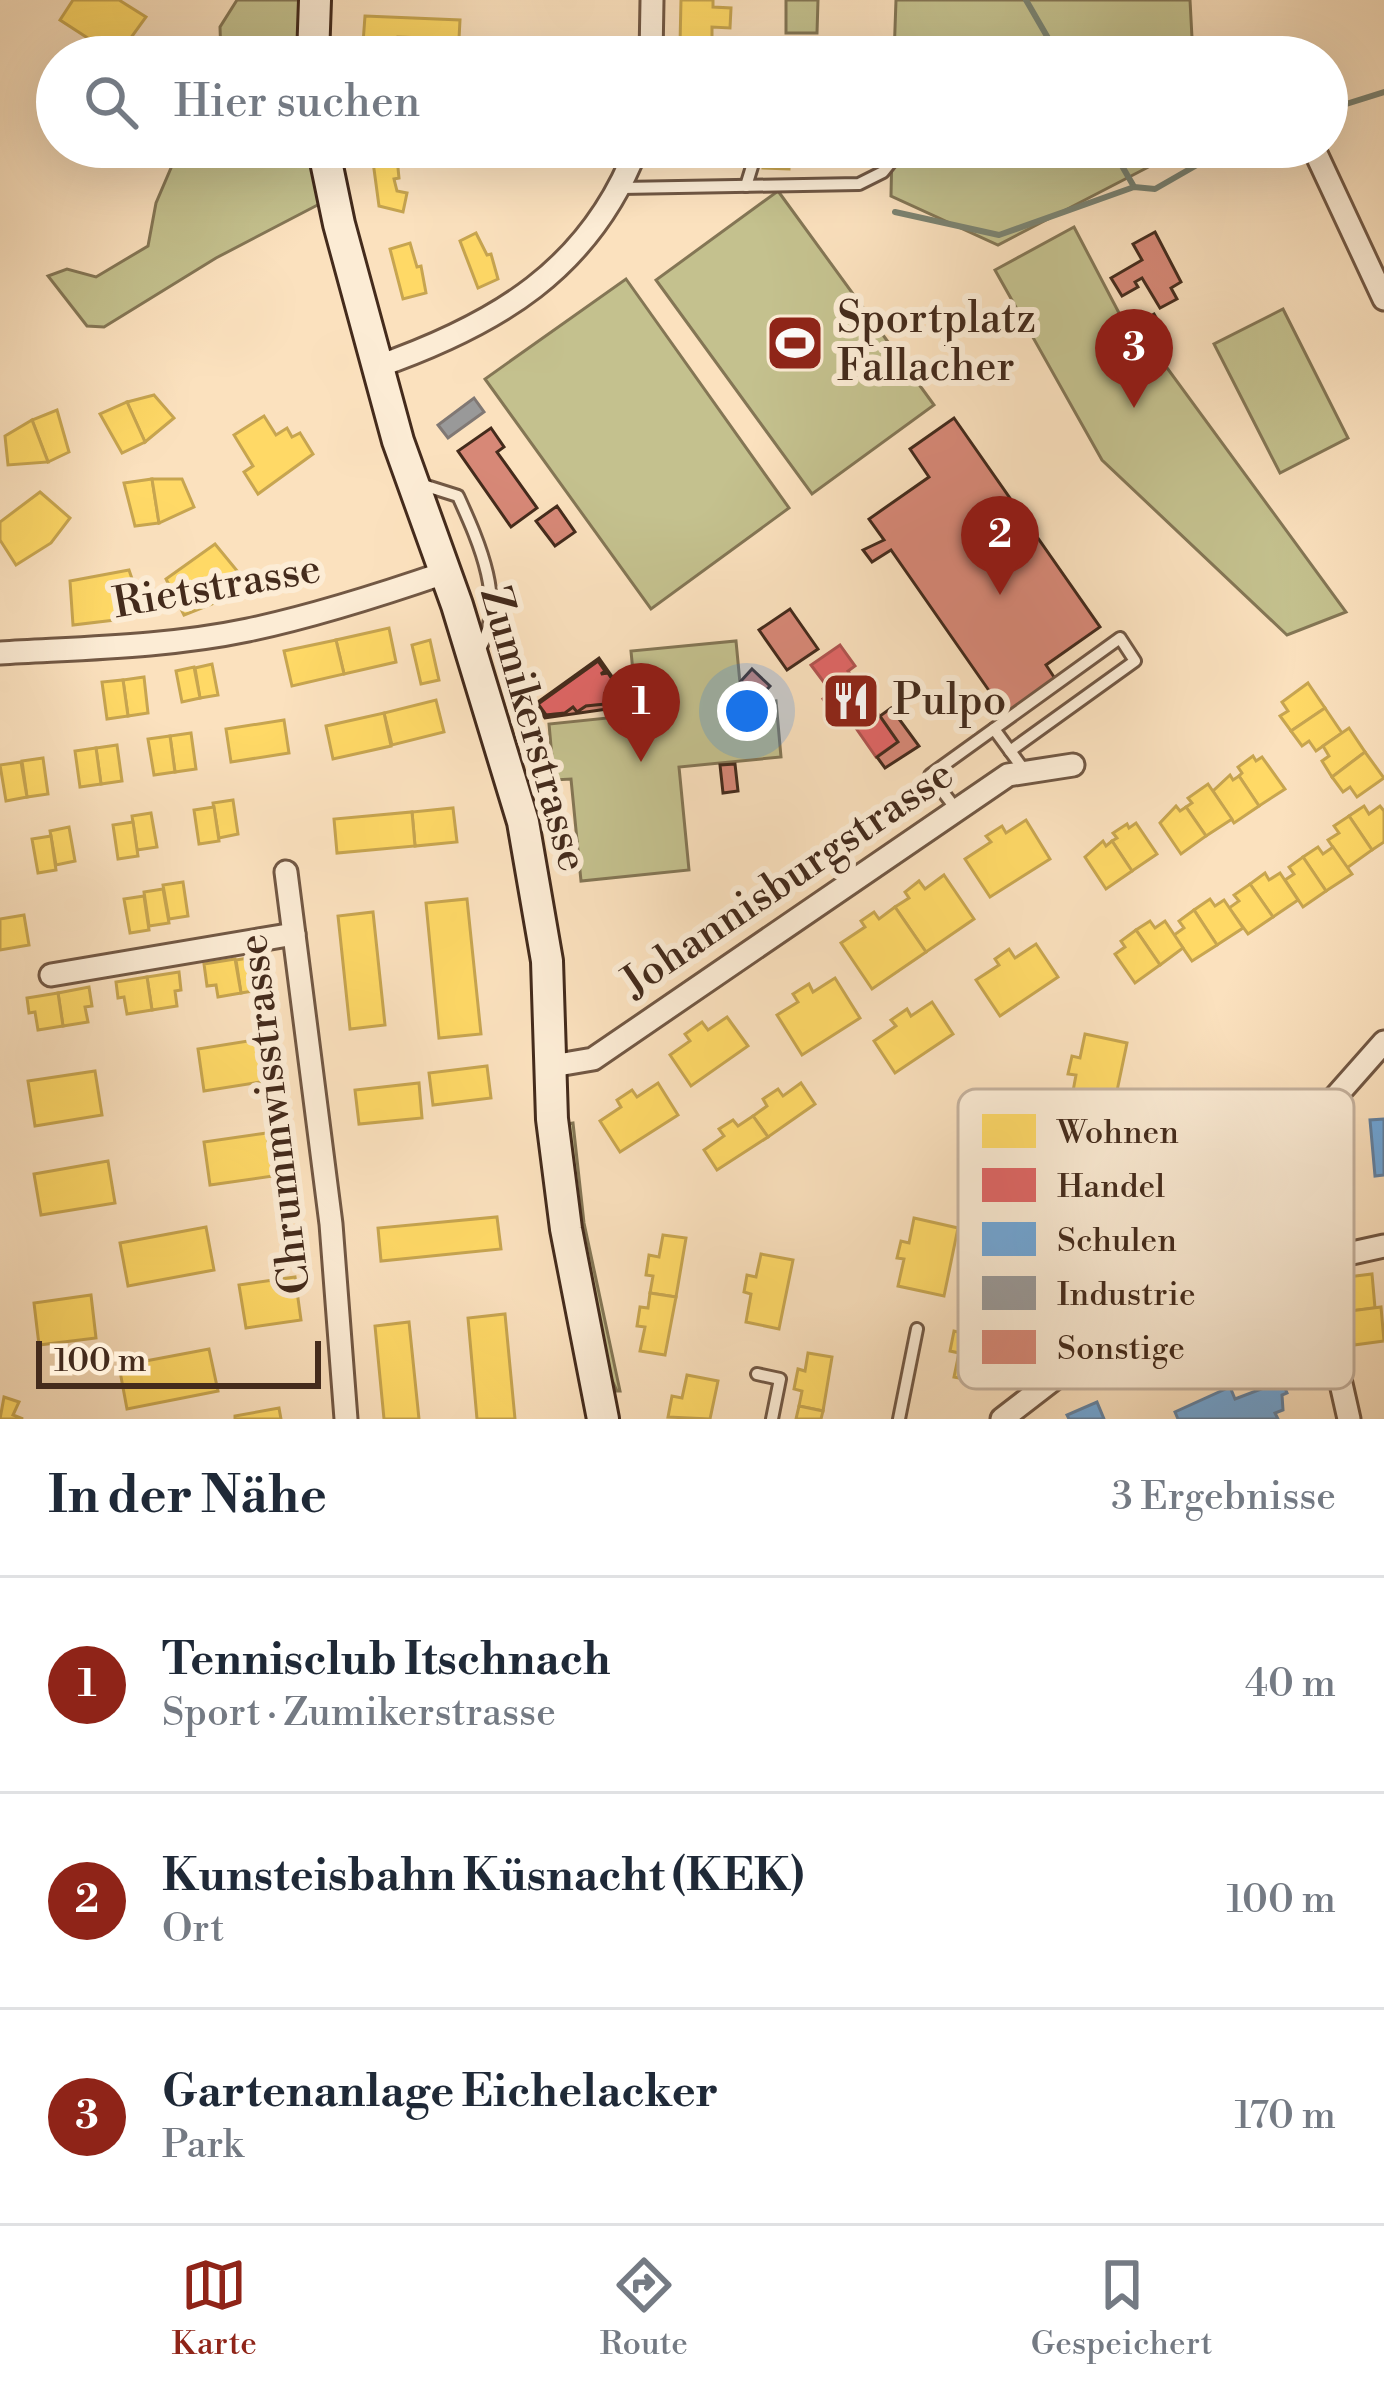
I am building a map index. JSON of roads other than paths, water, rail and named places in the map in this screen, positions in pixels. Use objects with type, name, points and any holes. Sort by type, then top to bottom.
[{"type":"main road","points":[[314,36],[315,0]]},
{"type":"main road","name":"Zumikerstrasse","points":[[327,168],[376,367],[523,822],[547,961],[552,1119],[566,1229],[603,1419]]},
{"type":"street","points":[[652,0],[652,36]]},
{"type":"street","points":[[376,367],[498,314],[537,289],[572,256],[621,188],[629,168]]},
{"type":"street","points":[[1323,168],[1384,299]]},
{"type":"street","name":"Rietstrasse","points":[[0,653],[168,641],[246,630],[314,614],[444,572]]},
{"type":"street","name":"Johannisburgstrasse","points":[[551,1066],[593,1059],[1008,775],[1073,765]]},
{"type":"street","name":"Chrummwisstrasse","points":[[286,872],[331,1224],[346,1419]]},
{"type":"street","points":[[51,975],[294,934]]},
{"type":"street","points":[[1342,1089],[1384,1042]]},
{"type":"street","points":[[1354,1253],[1384,1246]]},
{"type":"street","points":[[1002,1419],[1041,1389]]},
{"type":"street","points":[[1342,1389],[1349,1419]]},
{"type":"lane","points":[[746,186],[752,168]]},
{"type":"lane","points":[[621,188],[859,184],[886,168]]},
{"type":"lane","points":[[411,481],[458,496],[466,515],[492,591],[488,637],[473,658]]},
{"type":"lane","points":[[957,810],[930,775],[1120,638],[1136,661],[1010,751]]},
{"type":"lane","points":[[994,729],[1026,772]]},
{"type":"lane","points":[[899,1419],[917,1329]]},
{"type":"lane","points":[[757,1375],[780,1378],[772,1419]]},
{"type":"waterway","points":[[1026,0],[1047,36]]},
{"type":"waterway","points":[[1348,103],[1384,92]]},
{"type":"waterway","points":[[1123,168],[1133,185]]},
{"type":"waterway","points":[[895,212],[999,235],[1134,187],[1155,189],[1192,168]]},
{"type":"place","name":"Sportplatz Fallacher","points":[[795,343]]},
{"type":"place","name":"Gartenanlage Eichelacker","points":[[1134,408]]},
{"type":"place","name":"Kunsteisbahn Küsnacht (KEK)","points":[[1000,595]]},
{"type":"place","name":"Pulpo","points":[[851,701]]},
{"type":"place","name":"Tennisclub Itschnach","points":[[641,762]]}]
